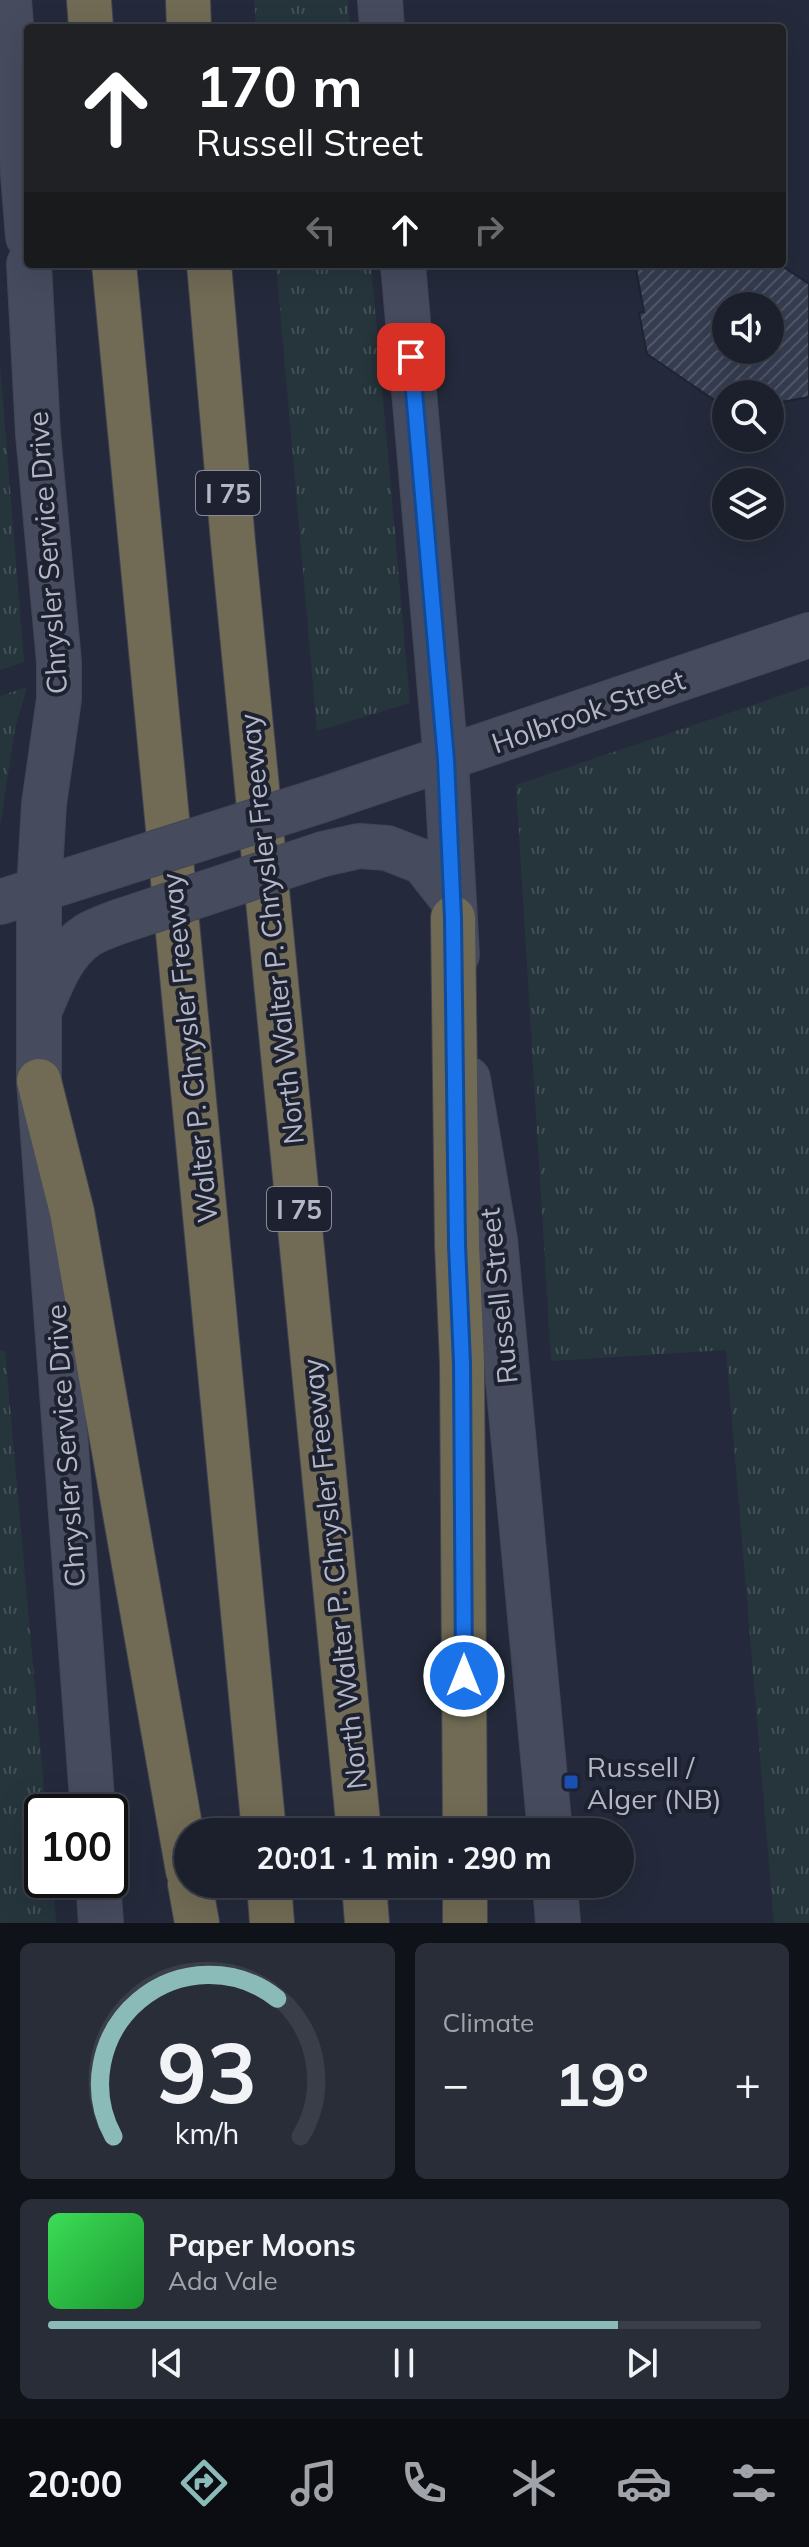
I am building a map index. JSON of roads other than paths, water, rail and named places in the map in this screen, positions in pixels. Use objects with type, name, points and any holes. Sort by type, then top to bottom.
[{"type":"highway","points":[[89,0],[91,24]]},
{"type":"highway","points":[[188,0],[189,24]]},
{"type":"highway","name":"Walter P. Chrysler Freeway","points":[[114,268],[263,1818]]},
{"type":"highway","name":"North Walter P. Chrysler Freeway","points":[[209,268],[233,542],[358,1818]]},
{"type":"highway","points":[[453,909],[457,1245],[462,1363],[465,1818]]},
{"type":"highway","points":[[39,1073],[72,1212],[179,1818]]},
{"type":"highway","points":[[193,1898],[197,1923]]},
{"type":"highway","points":[[270,1898],[272,1923]]},
{"type":"highway","points":[[365,1898],[367,1923]]},
{"type":"highway","points":[[465,1898],[465,1923]]},
{"type":"street","points":[[9,0],[24,187]]},
{"type":"street","points":[[380,0],[382,24]]},
{"type":"street","name":"Chrysler Service Drive","points":[[29,268],[38,434],[59,662],[59,699],[44,804],[20,896],[38,1015],[39,1073],[92,1794]]},
{"type":"street","name":"Russell Street","points":[[403,268],[446,760],[453,909],[468,1081],[495,1240],[549,1818]]},
{"type":"street","name":"Holbrook Street","points":[[20,896],[446,760],[809,635]]},
{"type":"street","points":[[38,1015],[51,984],[74,946],[88,935],[118,922],[323,854],[359,846],[387,848],[423,862],[453,909]]},
{"type":"street","points":[[99,1898],[101,1923]]},
{"type":"street","points":[[556,1898],[558,1923]]},
{"type":"place","name":"Russell / Alger (NB)","points":[[571,1782]]}]
